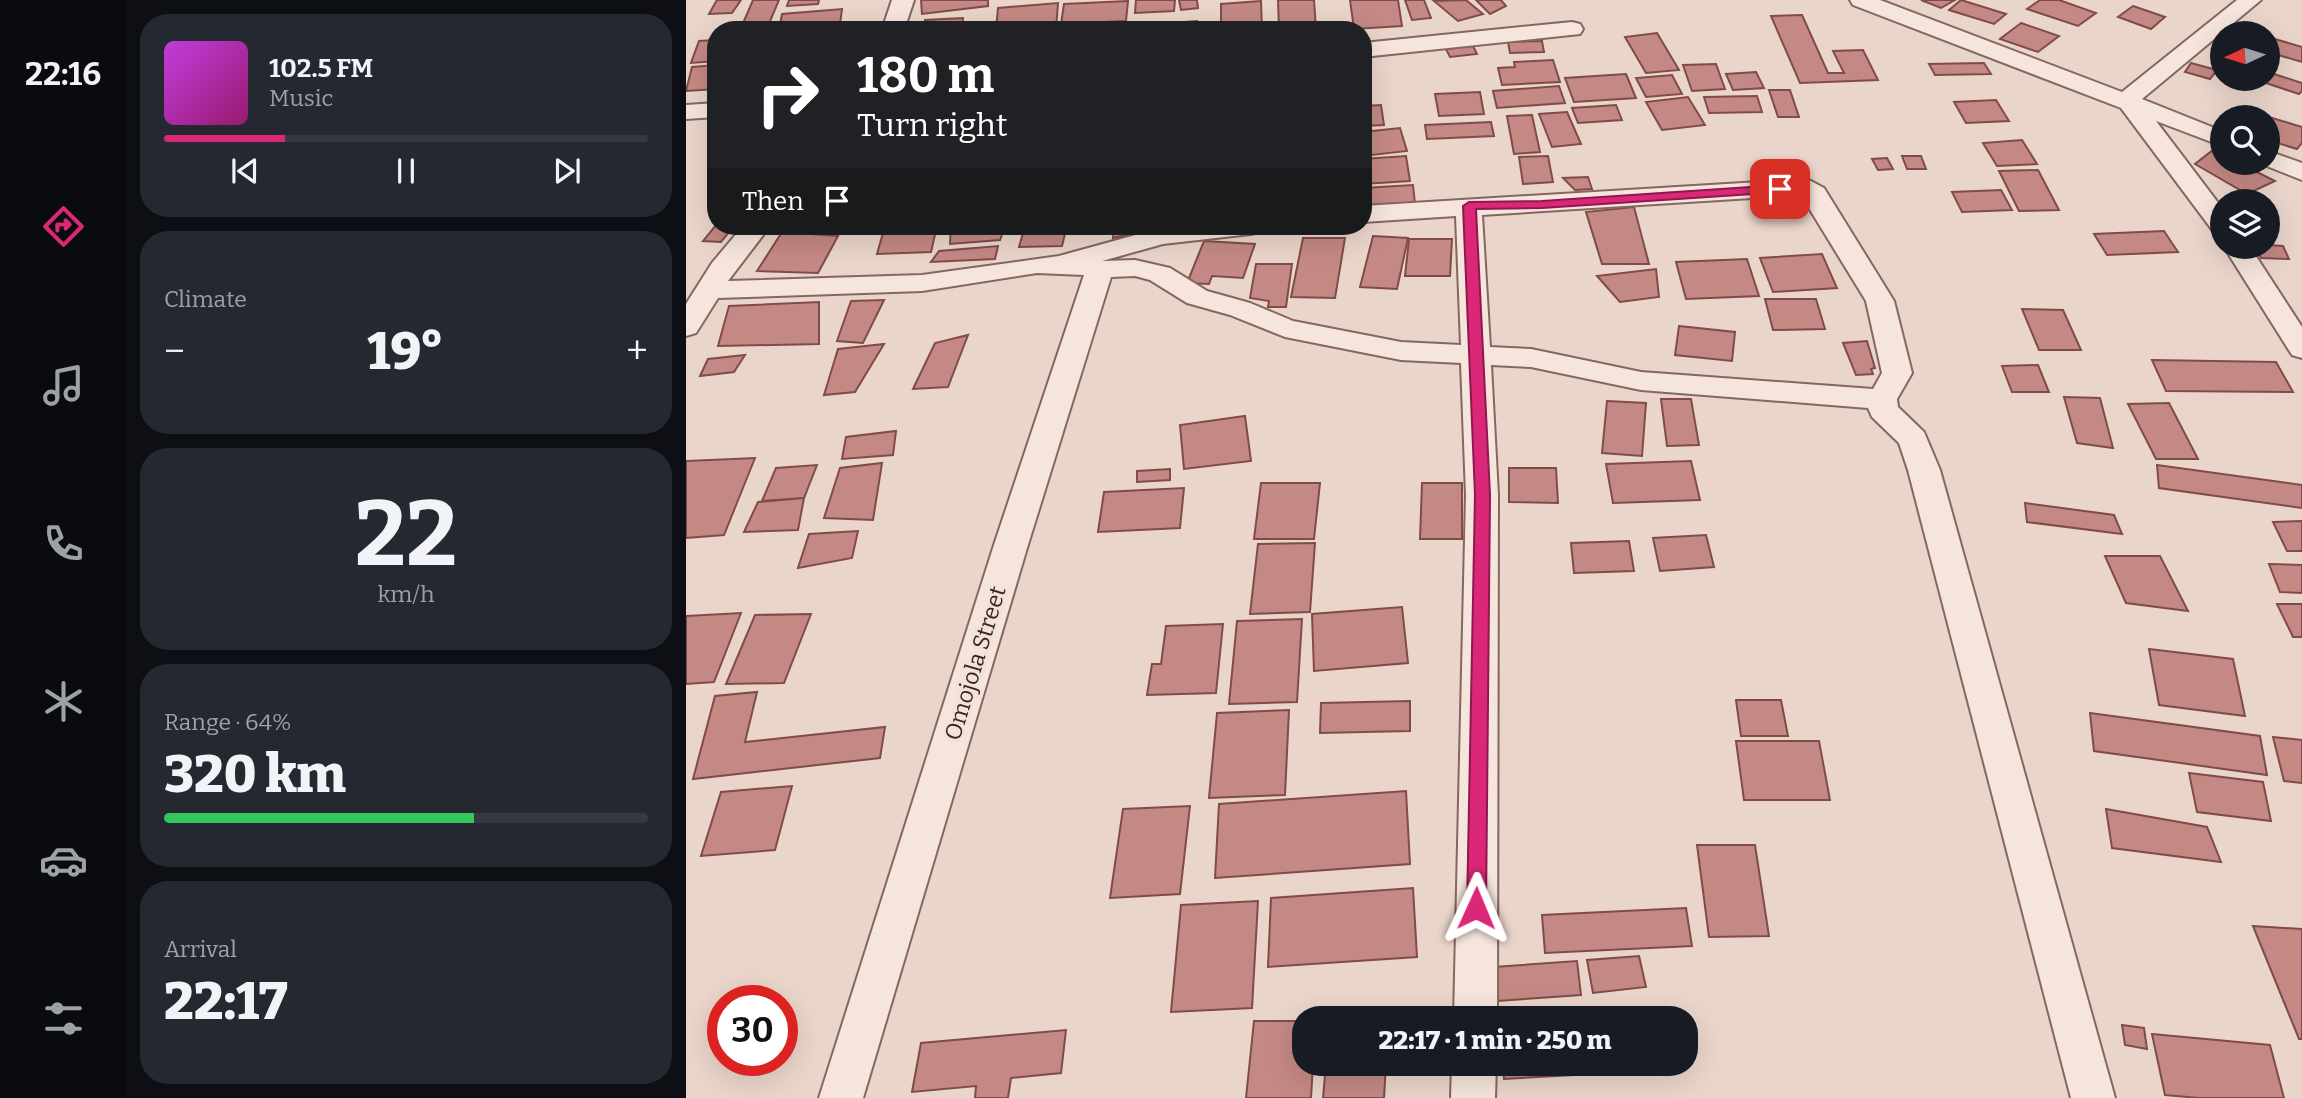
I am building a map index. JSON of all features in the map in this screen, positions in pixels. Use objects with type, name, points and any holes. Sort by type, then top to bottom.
[{"type":"street","points":[[896,21],[903,0]]},
{"type":"street","points":[[1861,0],[1942,35],[2127,100],[2210,134]]},
{"type":"street","points":[[2127,100],[2250,0]]},
{"type":"street","points":[[1372,49],[1572,29]]},
{"type":"street","points":[[2127,100],[2210,209]]},
{"type":"street","points":[[686,112],[707,111]]},
{"type":"street","points":[[2280,163],[2302,172]]},
{"type":"street","points":[[1372,213],[1807,187],[1821,201],[1880,301],[1894,350],[1897,373],[1882,399],[1883,410],[1913,439],[1924,470],[2094,1098]]},
{"type":"street","points":[[1469,206],[1482,495],[1475,1006]]},
{"type":"street","points":[[686,327],[722,269],[750,235]]},
{"type":"street","points":[[1060,264],[1170,235]]},
{"type":"street","points":[[2245,259],[2302,349]]},
{"type":"street","points":[[709,290],[922,283],[1037,265],[1135,268],[1160,274],[1196,297],[1240,309],[1285,328],[1401,351],[1531,358],[1641,381],[1699,387],[1882,399]]},
{"type":"street","name":"Omojola Street","points":[[841,1098],[1010,548],[1100,269]]},
{"type":"street","points":[[1474,1076],[1474,1098]]},
{"type":"building","points":[[717,0],[741,0],[732,13],[709,14]]},
{"type":"building","points":[[753,0],[779,0],[770,21],[744,21]]},
{"type":"building","points":[[789,0],[819,0],[818,4],[787,6]]},
{"type":"building","points":[[921,0],[988,0],[988,6],[922,14]]},
{"type":"building","points":[[1136,0],[1175,0],[1174,11],[1135,13]]},
{"type":"building","points":[[1179,0],[1197,0],[1198,8],[1181,10]]},
{"type":"building","points":[[1278,0],[1314,0],[1315,21],[1279,21]]},
{"type":"building","points":[[1350,0],[1398,0],[1402,26],[1372,28],[1372,21],[1353,21]]},
{"type":"building","points":[[1405,0],[1424,0],[1431,18],[1412,20]]},
{"type":"building","points":[[1466,0],[1483,14],[1458,21],[1434,1]]},
{"type":"building","points":[[1476,0],[1501,0],[1506,6],[1490,14]]},
{"type":"building","points":[[1921,0],[1955,0],[1941,8]]},
{"type":"building","points":[[1961,0],[2006,14],[1994,24],[1949,10]]},
{"type":"building","points":[[2040,0],[2059,0],[2096,13],[2078,26],[2027,9]]},
{"type":"building","points":[[1128,1],[1126,21],[1061,21],[1064,4]]},
{"type":"building","points":[[1261,1],[1262,21],[1221,21],[1221,4]]},
{"type":"building","points":[[1058,3],[1057,21],[997,21],[998,8]]},
{"type":"building","points":[[2133,6],[2165,17],[2151,29],[2118,17]]},
{"type":"building","points":[[842,9],[840,21],[781,21],[782,14]]},
{"type":"building","points":[[1802,15],[1828,73],[1844,73],[1833,51],[1863,50],[1878,80],[1800,83],[1771,16]]},
{"type":"building","points":[[963,18],[963,21],[925,20]]},
{"type":"building","points":[[2021,23],[2059,36],[2038,52],[2000,39]]},
{"type":"building","points":[[1657,33],[1679,70],[1646,73],[1625,37]]},
{"type":"building","points":[[699,41],[707,41],[707,62],[691,63]]},
{"type":"building","points":[[1542,41],[1544,52],[1510,53],[1508,42]]},
{"type":"building","points":[[2280,41],[2302,47],[2302,62],[2280,56]]},
{"type":"building","points":[[1473,46],[1477,54],[1450,57],[1446,49]]},
{"type":"building","points":[[1553,60],[1560,82],[1502,85],[1498,68],[1515,67],[1514,62]]},
{"type":"building","points":[[1984,63],[1991,74],[1935,75],[1929,64]]},
{"type":"building","points":[[2191,63],[2210,68],[2210,79],[2185,72]]},
{"type":"building","points":[[1716,64],[1725,89],[1692,91],[1683,65]]},
{"type":"building","points":[[707,66],[707,90],[686,91],[692,67]]},
{"type":"building","points":[[1756,72],[1764,88],[1733,90],[1726,74]]},
{"type":"building","points":[[1626,74],[1636,98],[1574,102],[1565,78]]},
{"type":"building","points":[[1672,75],[1682,94],[1646,97],[1636,78]]},
{"type":"building","points":[[2280,76],[2302,83],[2302,91],[2299,94],[2280,88]]},
{"type":"building","points":[[1559,86],[1565,103],[1497,108],[1493,91]]},
{"type":"building","points":[[1769,90],[1790,90],[1799,117],[1778,117]]},
{"type":"building","points":[[1480,92],[1484,114],[1439,116],[1435,94]]},
{"type":"building","points":[[1757,96],[1762,112],[1709,113],[1704,97]]},
{"type":"building","points":[[1688,97],[1705,125],[1662,130],[1646,102]]},
{"type":"building","points":[[1996,100],[2009,121],[1966,123],[1954,102]]},
{"type":"building","points":[[1381,105],[1384,125],[1372,126],[1372,106]]},
{"type":"building","points":[[1616,105],[1622,120],[1578,123],[1572,108]]},
{"type":"building","points":[[1567,112],[1581,144],[1552,147],[1539,114]]},
{"type":"building","points":[[1532,115],[1540,152],[1514,154],[1507,116]]},
{"type":"building","points":[[2280,120],[2302,127],[2302,143],[2297,149],[2280,144]]},
{"type":"building","points":[[1491,122],[1494,136],[1427,139],[1425,125]]},
{"type":"building","points":[[1400,128],[1407,151],[1372,155],[1372,131]]},
{"type":"building","points":[[2022,140],[2037,164],[1997,166],[1983,143]]},
{"type":"building","points":[[2210,152],[2210,173],[2195,164]]},
{"type":"building","points":[[1406,156],[1410,181],[1372,183],[1372,158]]},
{"type":"building","points":[[1548,156],[1553,182],[1523,184],[1519,157]]},
{"type":"building","points":[[1902,156],[1921,156],[1926,169],[1907,169]]},
{"type":"building","points":[[1887,158],[1893,169],[1878,170],[1872,159]]},
{"type":"building","points":[[2038,170],[2059,210],[2019,211],[1999,171]]},
{"type":"building","points":[[2214,175],[2263,175],[2275,181],[2258,189],[2238,189]]},
{"type":"building","points":[[1588,177],[1592,189],[1575,190],[1563,178]]},
{"type":"building","points":[[1413,185],[1415,204],[1372,206],[1372,187]]},
{"type":"building","points":[[2001,190],[2012,210],[1962,212],[1952,192]]},
{"type":"building","points":[[1634,207],[1649,264],[1602,264],[1586,212]]},
{"type":"building","points":[[2164,231],[2178,252],[2107,255],[2094,234]]},
{"type":"building","points":[[708,235],[727,235],[721,242],[703,241]]},
{"type":"building","points":[[780,235],[838,236],[818,273],[757,271]]},
{"type":"building","points":[[882,235],[935,235],[931,252],[877,254]]},
{"type":"building","points":[[950,235],[1002,235],[1000,240],[950,244]]},
{"type":"building","points":[[1022,235],[1065,235],[1062,246],[1019,247]]},
{"type":"building","points":[[1373,236],[1408,238],[1397,289],[1360,287]]},
{"type":"building","points":[[1303,238],[1345,238],[1335,298],[1291,297]]},
{"type":"building","points":[[1409,239],[1452,239],[1450,276],[1405,276]]},
{"type":"building","points":[[1204,241],[1255,244],[1243,278],[1212,276],[1209,284],[1187,283]]},
{"type":"building","points":[[998,246],[995,259],[931,262],[939,251]]},
{"type":"building","points":[[2280,246],[2283,246],[2289,259],[2280,259]]},
{"type":"building","points":[[1822,254],[1837,288],[1773,292],[1760,258]]},
{"type":"building","points":[[1747,259],[1759,296],[1686,299],[1676,262]]},
{"type":"building","points":[[1256,264],[1292,264],[1286,307],[1268,307],[1269,301],[1250,298]]},
{"type":"building","points":[[1656,269],[1659,297],[1620,302],[1597,276]]},
{"type":"building","points":[[1765,299],[1816,299],[1825,329],[1773,330]]},
{"type":"building","points":[[884,300],[863,343],[837,341],[851,301]]},
{"type":"building","points":[[819,302],[819,344],[718,346],[729,306]]},
{"type":"building","points":[[2022,309],[2063,310],[2081,350],[2039,350]]},
{"type":"building","points":[[1679,326],[1735,332],[1732,361],[1675,355]]},
{"type":"building","points":[[968,335],[948,387],[913,389],[935,343]]},
{"type":"building","points":[[1867,341],[1875,368],[1871,369],[1873,374],[1856,375],[1843,343]]},
{"type":"building","points":[[884,344],[855,392],[824,395],[838,349]]},
{"type":"building","points":[[745,355],[734,372],[700,376],[708,359]]},
{"type":"building","points":[[2152,360],[2276,362],[2293,392],[2166,391]]},
{"type":"building","points":[[2038,365],[2049,392],[2012,392],[2002,366]]},
{"type":"building","points":[[2064,397],[2100,398],[2113,448],[2077,443]]},
{"type":"building","points":[[1661,399],[1691,399],[1699,445],[1667,446]]},
{"type":"building","points":[[1607,401],[1646,403],[1642,456],[1602,453]]},
{"type":"building","points":[[2169,403],[2198,459],[2156,459],[2128,404]]},
{"type":"building","points":[[1245,416],[1251,461],[1184,469],[1180,425]]},
{"type":"building","points":[[896,431],[893,455],[842,459],[846,437]]},
{"type":"building","points":[[755,458],[724,535],[686,538],[686,461]]},
{"type":"building","points":[[1691,461],[1700,500],[1613,503],[1606,464]]},
{"type":"building","points":[[882,463],[873,520],[824,518],[840,468]]},
{"type":"building","points":[[817,465],[804,498],[762,501],[776,468]]},
{"type":"building","points":[[2157,465],[2302,485],[2302,508],[2159,488]]},
{"type":"building","points":[[1509,468],[1556,468],[1558,503],[1509,502]]},
{"type":"building","points":[[1170,469],[1170,480],[1137,482],[1137,471]]},
{"type":"building","points":[[1261,483],[1320,483],[1314,539],[1254,539]]},
{"type":"building","points":[[1422,483],[1462,483],[1462,539],[1420,539]]},
{"type":"building","points":[[1184,488],[1180,528],[1098,532],[1104,492]]},
{"type":"building","points":[[804,498],[798,530],[744,532],[758,502]]},
{"type":"building","points":[[2025,503],[2114,515],[2122,534],[2027,522]]},
{"type":"building","points":[[2302,521],[2302,551],[2287,551],[2273,522]]},
{"type":"building","points":[[858,531],[852,558],[798,568],[809,534]]},
{"type":"building","points":[[1706,535],[1714,567],[1660,571],[1653,538]]},
{"type":"building","points":[[1629,541],[1634,571],[1574,573],[1571,543]]},
{"type":"building","points":[[1315,543],[1310,612],[1250,614],[1258,544]]},
{"type":"building","points":[[2105,556],[2160,556],[2188,611],[2126,603]]},
{"type":"building","points":[[2269,564],[2302,565],[2302,593],[2280,592]]},
{"type":"building","points":[[2277,604],[2302,604],[2302,637],[2293,637]]},
{"type":"building","points":[[1402,607],[1408,663],[1314,671],[1312,614]]},
{"type":"building","points":[[741,613],[714,682],[686,684],[686,616]]},
{"type":"building","points":[[811,614],[784,683],[726,684],[755,615]]},
{"type":"building","points":[[1302,619],[1297,702],[1229,704],[1237,621]]},
{"type":"building","points":[[1223,624],[1216,693],[1147,695],[1152,664],[1161,664],[1166,626]]},
{"type":"building","points":[[2149,649],[2233,659],[2245,716],[2159,705]]},
{"type":"building","points":[[757,692],[745,742],[885,727],[880,758],[693,779],[715,696]]},
{"type":"building","points":[[1736,700],[1781,700],[1788,736],[1741,736]]},
{"type":"building","points":[[1410,701],[1410,731],[1320,733],[1321,703]]},
{"type":"building","points":[[1289,710],[1285,795],[1209,798],[1217,713]]},
{"type":"building","points":[[2090,713],[2260,736],[2267,775],[2094,751]]},
{"type":"building","points":[[2273,737],[2302,740],[2302,783],[2284,781]]},
{"type":"building","points":[[1736,741],[1819,741],[1830,800],[1744,800]]},
{"type":"building","points":[[2189,773],[2263,782],[2271,821],[2197,812]]},
{"type":"building","points":[[792,786],[775,850],[701,856],[721,792]]},
{"type":"building","points":[[1406,791],[1410,864],[1215,878],[1219,804]]},
{"type":"building","points":[[1190,806],[1180,894],[1110,898],[1123,809]]},
{"type":"building","points":[[2106,809],[2207,827],[2221,862],[2112,848]]},
{"type":"building","points":[[1697,845],[1755,845],[1769,936],[1709,937]]},
{"type":"building","points":[[1413,888],[1417,957],[1268,967],[1271,898]]},
{"type":"building","points":[[1258,901],[1252,1008],[1171,1012],[1181,905]]},
{"type":"building","points":[[1686,908],[1692,946],[1545,953],[1542,915]]},
{"type":"building","points":[[2253,926],[2302,929],[2302,1039],[2299,1039]]},
{"type":"building","points":[[1639,956],[1646,987],[1593,993],[1587,960]]},
{"type":"building","points":[[1577,961],[1581,995],[1498,1001],[1494,967]]},
{"type":"building","points":[[1254,1021],[1292,1021],[1292,1076],[1312,1076],[1311,1098],[1246,1098]]},
{"type":"building","points":[[2122,1025],[2144,1028],[2147,1049],[2125,1045]]},
{"type":"building","points":[[1066,1030],[1061,1073],[1011,1078],[1008,1098],[975,1098],[976,1086],[912,1092],[921,1043]]},
{"type":"building","points":[[2152,1034],[2270,1045],[2284,1098],[2199,1098],[2165,1095]]},
{"type":"building","points":[[1325,1076],[1385,1076],[1384,1098],[1323,1098]]},
{"type":"building","points":[[1504,1076],[1557,1076],[1504,1079]]},
{"type":"route","points":[[1476,908],[1482,495],[1469,206],[1542,205],[1780,189]]}]
